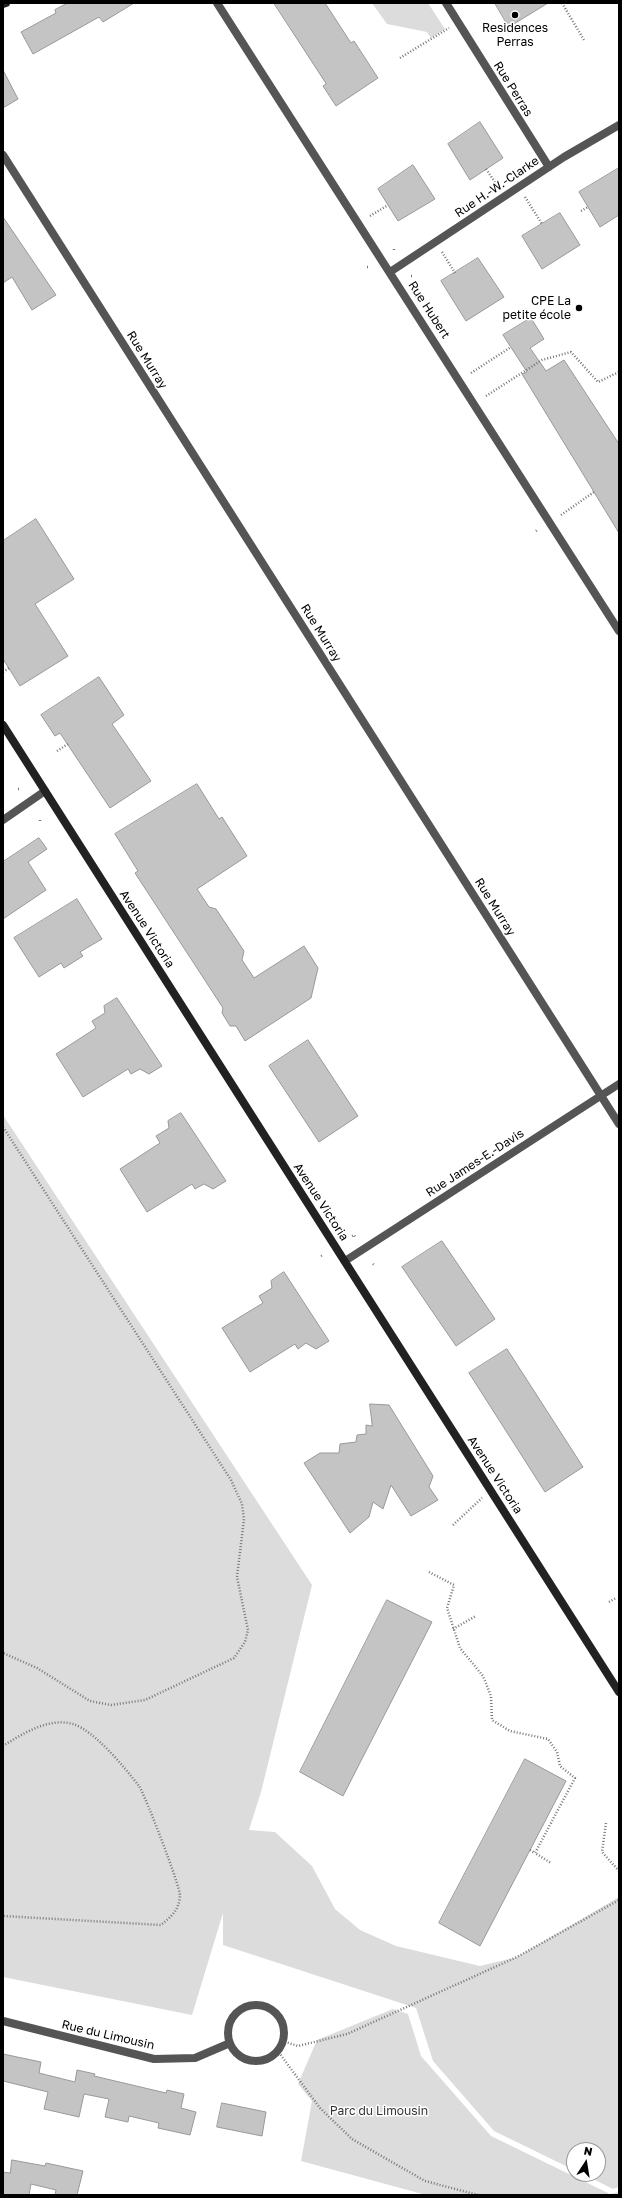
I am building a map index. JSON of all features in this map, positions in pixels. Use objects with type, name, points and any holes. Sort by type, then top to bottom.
[{"type":"street","name":"Rue Hubert","points":[[217,3],[619,631]]},
{"type":"street","name":"Rue Perras","points":[[446,3],[549,167]]},
{"type":"street","name":"Rue H.-W.-Clarke","points":[[390,272],[549,167],[619,125]]},
{"type":"street","name":"Rue Murray","points":[[3,155],[619,1124]]},
{"type":"street","name":"Avenue Victoria","points":[[3,725],[619,1692]]},
{"type":"street","points":[[3,820],[45,791]]},
{"type":"street","name":"Rue James-E.-Davis","points":[[345,1261],[619,1084]]},
{"type":"street","points":[[254,2005],[271,2009],[282,2022],[282,2041],[277,2050],[262,2060],[252,2060],[239,2054],[230,2043],[228,2030],[232,2018],[238,2011],[254,2005]]},
{"type":"street","name":"Rue du Limousin","points":[[3,2022],[154,2059],[195,2058],[230,2043]]},
{"type":"path","points":[[562,3],[584,40]]},
{"type":"path","points":[[400,58],[458,22]]},
{"type":"path","points":[[486,169],[497,185]]},
{"type":"path","points":[[524,197],[542,224]]},
{"type":"path","points":[[370,216],[388,205]]},
{"type":"path","points":[[581,211],[588,207]]},
{"type":"path","points":[[442,252],[455,273]]},
{"type":"path","points":[[471,373],[511,347]]},
{"type":"path","points":[[486,396],[542,360],[570,352],[598,382],[619,372]]},
{"type":"path","points":[[561,515],[594,492]]},
{"type":"path","points":[[3,672],[9,668]]},
{"type":"path","points":[[57,751],[68,744]]},
{"type":"path","points":[[3,1127],[231,1480],[242,1504],[244,1519],[237,1577],[248,1630],[245,1642],[234,1658],[145,1700],[111,1705],[90,1701],[37,1668],[3,1653]]},
{"type":"path","points":[[352,1236],[354,1235],[356,1238]]},
{"type":"path","points":[[453,1525],[490,1490]]},
{"type":"path","points":[[429,1572],[454,1585],[447,1608],[460,1648],[483,1676],[491,1696],[492,1720],[510,1731],[548,1739],[557,1752],[560,1766],[575,1778],[535,1853]]},
{"type":"path","points":[[609,1602],[616,1598]]},
{"type":"path","points":[[454,1629],[476,1616]]},
{"type":"path","points":[[3,1746],[48,1723],[73,1724],[93,1736],[140,1787],[175,1874],[181,1894],[174,1915],[161,1925],[3,1916]]},
{"type":"path","points":[[606,1823],[602,1852],[619,1871]]},
{"type":"path","points":[[530,1850],[551,1863]]},
{"type":"path","points":[[282,2041],[298,2046],[347,2034],[517,1957],[619,1900]]},
{"type":"path","points":[[277,2050],[320,2108],[352,2139],[425,2181],[478,2195]]},
{"type":"green space","points":[[372,3],[428,3],[445,29],[431,38],[427,32],[387,24]]},
{"type":"green space","points":[[3,1115],[312,1585],[261,1792],[249,1830],[275,1832],[312,1866],[335,1909],[360,1930],[396,1946],[480,1966],[517,1957],[619,1897],[619,2187],[613,2189],[599,2182],[606,2182],[606,2142],[566,2142],[566,2166],[494,2131],[433,2061],[416,2008],[223,1945],[223,1913],[192,2015],[3,1977]]},
{"type":"green space","name":"Parc du Limousin","points":[[393,2009],[408,2014],[421,2056],[491,2136],[566,2173],[566,2182],[585,2182],[610,2194],[619,2192],[619,2195],[426,2195],[301,2161],[312,2101],[298,2084],[317,2040]]},
{"type":"building","points":[[68,3],[134,3],[103,22],[99,17],[33,54],[21,32],[56,13],[55,10]]},
{"type":"building","points":[[274,3],[325,3],[351,43],[354,41],[378,78],[336,106],[323,86],[326,84]]},
{"type":"building","name":"Residences Perras","points":[[495,3],[548,3],[509,27]]},
{"type":"building","points":[[3,70],[18,99],[3,108]]},
{"type":"building","points":[[480,122],[503,158],[470,180],[448,144]]},
{"type":"building","points":[[413,165],[435,199],[398,221],[378,189]]},
{"type":"building","points":[[619,168],[619,215],[600,227],[579,192]]},
{"type":"building","points":[[560,213],[580,245],[542,269],[522,236]]},
{"type":"building","points":[[3,217],[56,295],[32,310],[12,277],[3,283]]},
{"type":"building","points":[[478,258],[504,297],[466,321],[441,281]]},
{"type":"building","points":[[531,318],[544,339],[530,348],[546,371],[564,360],[619,444],[619,533],[522,374],[527,372],[503,335]]},
{"type":"building","points":[[36,519],[74,579],[35,604],[68,656],[20,686],[3,659],[3,541]]},
{"type":"building","points":[[99,677],[124,715],[112,724],[151,781],[110,808],[60,733],[55,736],[41,715]]},
{"type":"building","points":[[197,784],[219,819],[222,817],[247,856],[197,889],[209,907],[216,909],[244,951],[242,960],[254,978],[304,946],[318,968],[311,998],[245,1041],[236,1026],[230,1026],[222,1013],[223,1008],[135,873],[138,871],[115,834]]},
{"type":"building","points":[[39,838],[47,849],[28,862],[46,890],[3,919],[3,862]]},
{"type":"building","points":[[77,899],[102,939],[80,952],[83,956],[64,968],[61,963],[39,977],[14,938]]},
{"type":"building","points":[[117,998],[162,1066],[149,1074],[140,1069],[131,1074],[128,1069],[83,1097],[56,1054],[96,1028],[92,1021],[105,1013],[104,1006]]},
{"type":"building","points":[[308,1040],[358,1116],[319,1142],[269,1066]]},
{"type":"building","points":[[181,1113],[226,1181],[213,1189],[204,1184],[195,1189],[192,1184],[147,1212],[120,1169],[160,1143],[156,1136],[169,1128],[168,1121]]},
{"type":"building","points":[[442,1241],[495,1319],[456,1346],[402,1267]]},
{"type":"building","points":[[284,1272],[329,1341],[316,1349],[306,1343],[298,1349],[295,1344],[250,1372],[222,1328],[263,1303],[259,1296],[272,1288],[271,1281]]},
{"type":"building","points":[[507,1349],[583,1467],[545,1492],[469,1373]]},
{"type":"building","points":[[370,1404],[389,1405],[433,1476],[429,1487],[438,1500],[411,1516],[391,1485],[383,1509],[373,1502],[369,1517],[350,1533],[304,1463],[320,1453],[339,1453],[340,1444],[356,1442],[357,1435],[366,1434],[366,1425],[372,1426]]},
{"type":"building","points":[[387,1600],[432,1622],[343,1796],[300,1772]]},
{"type":"building","points":[[525,1759],[566,1781],[480,1946],[439,1923]]},
{"type":"building","points":[[3,2054],[41,2062],[39,2073],[75,2082],[77,2070],[95,2074],[94,2076],[166,2093],[167,2090],[184,2094],[181,2108],[196,2112],[190,2135],[158,2128],[159,2123],[129,2116],[128,2122],[105,2117],[109,2099],[84,2094],[79,2117],[44,2109],[48,2092],[3,2081]]},
{"type":"building","points":[[222,2103],[266,2112],[262,2136],[217,2127]]},
{"type":"building","points":[[12,2160],[45,2166],[46,2163],[83,2171],[77,2195],[55,2195],[56,2190],[31,2184],[29,2195],[3,2195],[3,2172],[10,2173]]},
{"type":"place","name":"Residences Perras","points":[[515,15]]},
{"type":"place","name":"CPE La petite école","points":[[579,308]]}]
